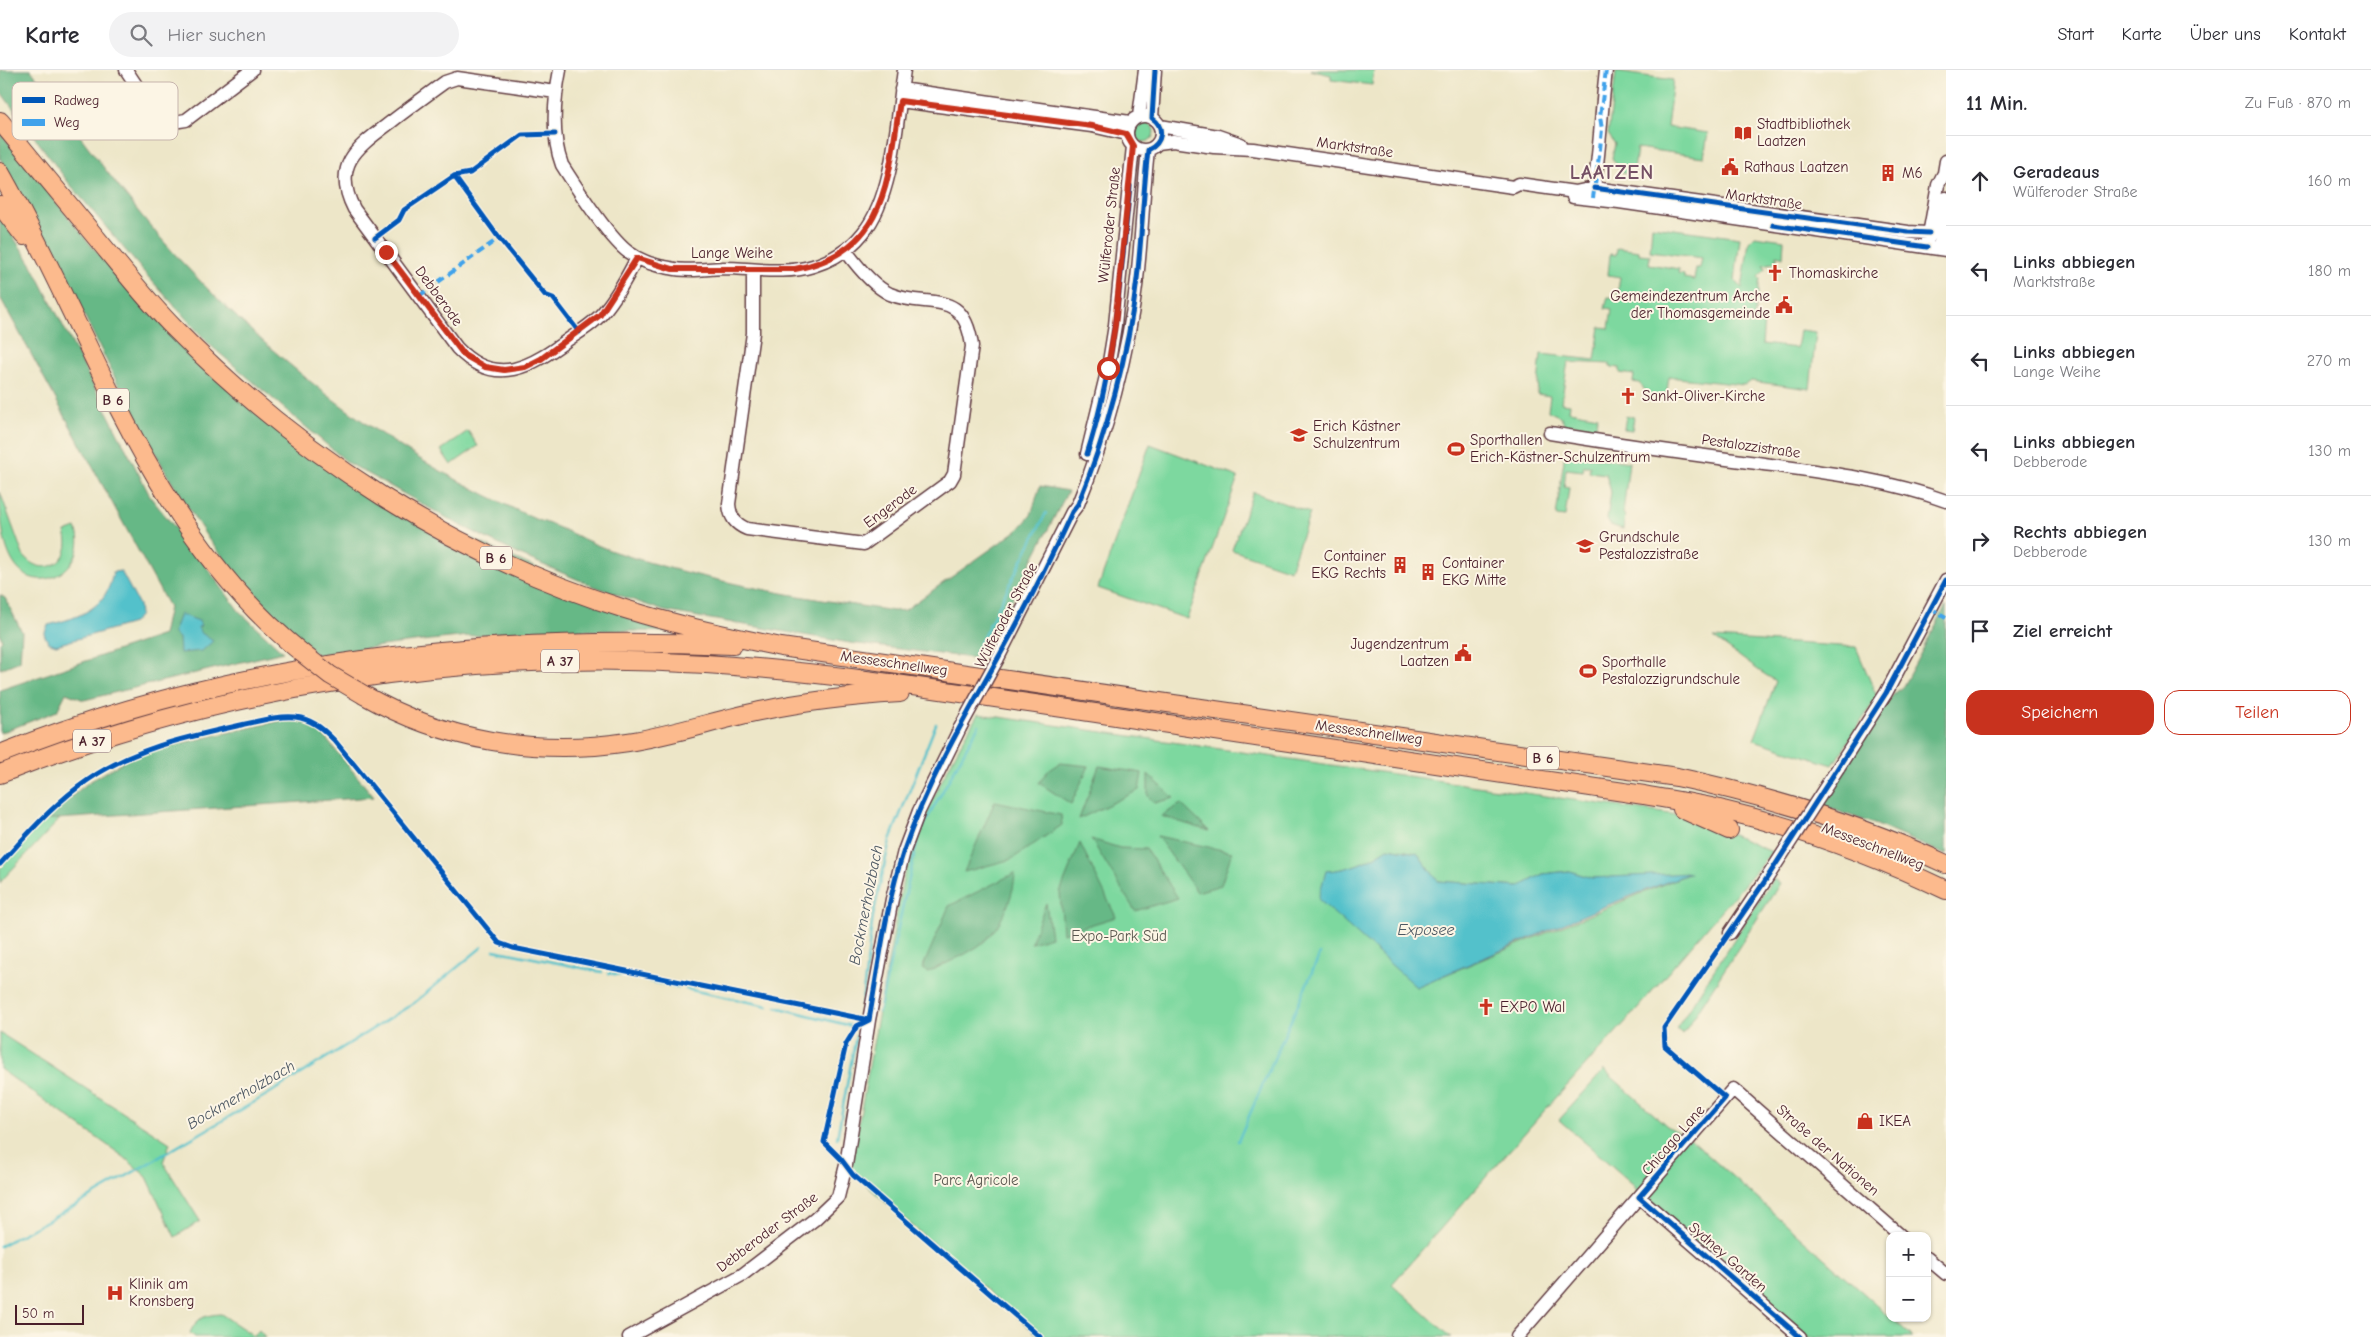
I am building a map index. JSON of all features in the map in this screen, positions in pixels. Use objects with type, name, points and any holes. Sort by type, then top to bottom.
[{"type":"highway","name":"B 6","points":[[0,121],[12,136]]},
{"type":"highway","name":"B 6","points":[[16,140],[140,291],[174,328],[246,396],[330,462],[375,492],[443,531],[548,581],[624,609],[662,620],[781,647]]},
{"type":"highway","name":"B 6","points":[[0,172],[25,217],[56,284],[135,442],[174,506],[205,551],[253,610],[302,653],[330,675],[389,709],[425,724],[460,735],[516,745],[578,747],[630,742],[763,710],[830,697],[936,690]]},
{"type":"highway","points":[[0,205],[10,216],[56,284]]},
{"type":"highway","name":"A 37","points":[[0,754],[79,726],[149,705],[230,684],[324,664],[480,646],[553,643],[637,642],[781,647]]},
{"type":"highway","name":"Messeschnellweg","points":[[781,647],[1677,777],[1795,806],[1857,827],[1946,864]]},
{"type":"highway","name":"A 37","points":[[0,774],[84,743],[235,702],[319,685],[415,671],[482,665],[640,661],[703,664],[848,677],[936,690]]},
{"type":"highway","name":"Messeschnellweg","points":[[936,690],[1644,795],[1723,810],[1822,839],[1901,869],[1946,890]]},
{"type":"highway","points":[[1644,795],[1729,830]]},
{"type":"street","points":[[126,70],[135,82]]},
{"type":"street","points":[[178,120],[186,120],[252,70]]},
{"type":"street","name":"Lange Weihe","points":[[560,70],[556,92],[555,134],[557,151],[562,165],[612,236],[637,258],[672,269],[753,270],[795,269],[813,266],[846,250],[869,225],[888,181],[904,70]]},
{"type":"street","points":[[1141,123],[1145,70]]},
{"type":"street","points":[[1133,146],[1155,70]]},
{"type":"street","points":[[1593,193],[1602,129],[1600,116],[1606,70]]},
{"type":"street","name":"Debberode","points":[[556,92],[457,78],[445,82],[355,151],[346,170],[346,187],[354,209],[457,348],[473,362],[496,370],[512,370],[525,367],[541,359],[579,332],[604,311],[637,258]]},
{"type":"street","name":"Marktstraße","points":[[901,95],[1092,126],[1141,123],[1218,136],[1253,149]]},
{"type":"street","name":"Wülferoder Straße","points":[[960,728],[997,660],[1072,512],[1071,501],[1111,383],[1137,280],[1153,146],[1161,136],[1141,123]]},
{"type":"street","name":"Marktstraße","points":[[1133,146],[1140,150],[1173,142],[1253,149],[1513,187],[1520,192],[1562,198],[1593,193],[1898,230],[1939,233]]},
{"type":"street","name":"Wülferoder Straße","points":[[1111,383],[1133,146]]},
{"type":"street","points":[[1939,233],[1938,185],[1945,171]]},
{"type":"street","name":"Marktstraße","points":[[1593,193],[1937,249]]},
{"type":"street","points":[[1937,249],[1946,198]]},
{"type":"street","name":"Engerode","points":[[753,270],[753,333],[729,504],[730,514],[739,526],[747,529],[864,544],[950,481],[954,474],[972,346],[967,326],[956,310],[940,302],[889,293],[874,282],[846,250]]},
{"type":"street","name":"Pestalozzistraße","points":[[1550,433],[1862,479],[1926,494],[1946,501]]},
{"type":"street","points":[[1730,933],[1886,693],[1946,580]]},
{"type":"street","name":"Debberoder Straße","points":[[628,1337],[742,1275],[814,1219],[838,1197],[846,1165],[869,1020],[892,899],[904,851],[919,811],[960,728]]},
{"type":"street","name":"Chicago Lane","points":[[1516,1337],[1733,1089]]},
{"type":"street","name":"Straße der Nationen","points":[[1733,1089],[1896,1232]]},
{"type":"street","name":"Sydney Garden","points":[[1639,1197],[1800,1337]]},
{"type":"street","points":[[1931,1261],[1946,1274]]},
{"type":"green space","points":[[0,70],[31,70],[40,82],[12,82],[12,107],[0,91]]},
{"type":"green space","points":[[1310,70],[1374,70],[1372,85],[1331,80],[1331,75]]},
{"type":"green space","points":[[1616,72],[1673,80],[1667,127],[1708,133],[1704,157],[1637,148],[1633,178],[1621,171],[1612,158],[1615,144],[1608,134]]},
{"type":"green space","points":[[1144,122],[1151,125],[1154,132],[1151,139],[1144,142],[1137,139],[1134,132],[1137,125]]},
{"type":"green space","points":[[0,132],[90,244],[164,325],[352,484],[677,632],[522,632],[434,640],[317,655],[263,606],[209,540],[169,478],[116,380],[67,280],[0,158]]},
{"type":"green space","points":[[37,140],[83,140],[160,238],[238,319],[301,374],[367,424],[437,469],[486,495],[535,519],[556,526],[615,552],[650,563],[753,588],[894,611],[905,610],[1019,529],[1031,515],[1040,486],[1068,491],[981,659],[850,643],[664,611],[593,586],[520,555],[458,524],[347,462],[210,345],[143,271],[68,182]]},
{"type":"green space","points":[[0,217],[32,265],[151,498],[199,557],[239,611],[283,652],[84,700],[66,693],[57,711],[0,733],[0,690],[163,635],[169,607],[0,297]]},
{"type":"green space","points":[[1652,226],[1740,238],[1735,280],[1742,288],[1749,242],[1755,236],[1784,240],[1783,257],[1777,255],[1777,262],[1764,265],[1766,269],[1758,277],[1760,279],[1754,318],[1764,320],[1762,344],[1797,348],[1800,330],[1816,332],[1810,389],[1751,381],[1744,385],[1669,377],[1666,398],[1644,395],[1645,390],[1639,383],[1633,382],[1634,375],[1620,373],[1620,368],[1610,367],[1610,364],[1568,362],[1561,403],[1570,404],[1569,411],[1598,416],[1593,439],[1589,439],[1590,427],[1572,424],[1571,436],[1561,417],[1548,411],[1550,396],[1537,394],[1541,354],[1595,360],[1600,327],[1609,328],[1612,309],[1605,308],[1608,297],[1617,298],[1620,277],[1608,275],[1610,254],[1616,255],[1617,248],[1639,251],[1639,254],[1650,255],[1649,264],[1679,269],[1678,273],[1684,274],[1684,278],[1694,280],[1696,268],[1700,268],[1702,258],[1650,251]]},
{"type":"green space","points":[[1626,416],[1634,417],[1632,430],[1624,429]]},
{"type":"green space","points":[[468,431],[478,446],[451,465],[441,450]]},
{"type":"green space","points":[[1150,444],[1238,477],[1187,619],[1098,588]]},
{"type":"green space","points":[[1565,453],[1629,462],[1623,529],[1610,525],[1607,519],[1611,492],[1606,474],[1589,472],[1590,466],[1584,466],[1583,471],[1566,469],[1564,487],[1569,488],[1565,517],[1556,516]]},
{"type":"green space","points":[[0,492],[23,555],[39,566],[47,567],[61,559],[67,543],[65,532],[76,528],[79,541],[77,553],[63,572],[53,577],[41,579],[30,577],[19,570],[9,553],[3,533]]},
{"type":"green space","points":[[1253,492],[1310,513],[1290,570],[1232,550]]},
{"type":"green space","points":[[0,595],[5,598],[22,632],[20,661],[0,669],[0,642],[2,640],[0,634]]},
{"type":"green space","points":[[1946,606],[1946,855],[1877,825],[1821,805],[1891,697],[1903,686]]},
{"type":"green space","points":[[1714,638],[1856,647],[1877,697],[1833,765],[1754,740],[1776,681]]},
{"type":"green space","name":"Expo-Park Süd","points":[[978,714],[1691,817],[1772,852],[1629,1018],[1544,1111],[1392,1284],[1451,1337],[1040,1337],[850,1171],[903,879],[926,814]],"holes":[[[1388,848],[1417,853],[1438,881],[1519,887],[1543,874],[1569,871],[1592,878],[1688,874],[1416,987],[1326,871],[1343,869],[1359,864]]]},
{"type":"green space","points":[[284,720],[299,721],[318,729],[374,797],[43,820],[89,782],[128,759],[151,750]]},
{"type":"green space","points":[[1060,763],[1089,766],[1071,804],[1039,783],[1047,772]]},
{"type":"green space","points":[[1099,766],[1142,773],[1139,790],[1079,819]]},
{"type":"green space","points":[[1148,774],[1174,798],[1154,803],[1148,796]]},
{"type":"green space","points":[[995,801],[1061,815],[1062,825],[1012,859],[964,872]]},
{"type":"green space","points":[[1181,804],[1209,831],[1161,816]]},
{"type":"green space","points":[[60,819],[0,883],[0,868],[43,820]]},
{"type":"green space","points":[[1157,836],[1232,852],[1221,885],[1197,892]]},
{"type":"green space","points":[[1091,839],[1120,848],[1146,849],[1178,898],[1135,911]]},
{"type":"green space","points":[[1080,843],[1116,917],[1063,933],[1060,892]]},
{"type":"green space","points":[[1015,873],[1012,893],[1004,914],[985,941],[965,954],[928,972],[922,969],[949,906]]},
{"type":"green space","points":[[1773,879],[1780,883],[1683,1034],[1676,1029]]},
{"type":"green space","points":[[1046,903],[1051,937],[1031,943]]},
{"type":"green space","points":[[0,1033],[170,1143],[163,1162],[200,1221],[175,1237],[147,1177],[124,1157],[0,1069]]},
{"type":"green space","points":[[1604,1070],[1667,1126],[1690,1139],[1886,1313],[1886,1322],[1896,1322],[1913,1337],[1800,1337],[1639,1197],[1634,1185],[1559,1120]]},
{"type":"green space","points":[[221,1314],[254,1336],[259,1330],[265,1337],[195,1337],[190,1333],[195,1324],[202,1318]]},
{"type":"water","points":[[121,571],[139,605],[140,615],[133,623],[56,645],[48,642],[44,634],[48,625],[71,619],[90,609],[105,595],[113,572]]},
{"type":"water","points":[[180,614],[199,621],[201,626],[198,627],[200,632],[213,641],[202,651],[180,653],[179,638],[173,633]]},
{"type":"water","name":"Exposee","points":[[1388,848],[1417,853],[1438,881],[1519,887],[1543,874],[1569,871],[1592,878],[1690,873],[1603,907],[1416,987],[1318,899],[1326,871],[1343,869],[1359,864]]},
{"type":"waterway","name":"Bockmerholzbach","points":[[975,653],[1046,513]]},
{"type":"waterway","name":"Bockmerholzbach","points":[[861,1009],[873,916],[890,840],[936,724]]},
{"type":"waterway","points":[[879,1012],[919,834],[979,725]]},
{"type":"waterway","name":"Bockmerholzbach","points":[[0,1246],[73,1207],[270,1093],[414,1003],[482,947]]},
{"type":"waterway","name":"Bockmerholzbach","points":[[494,950],[602,972]]},
{"type":"waterway","points":[[1238,1141],[1320,954]]},
{"type":"waterway","name":"Bockmerholzbach","points":[[609,973],[678,987]]},
{"type":"waterway","name":"Bockmerholzbach","points":[[686,989],[768,1006]]},
{"type":"waterway","name":"Bockmerholzbach","points":[[776,1007],[851,1026]]},
{"type":"waterway","points":[[837,1138],[856,1036]]},
{"type":"marked path","points":[[1593,198],[1600,149],[1602,129],[1600,117],[1606,70]]},
{"type":"marked path","points":[[419,296],[499,238]]},
{"type":"marked path","points":[[1930,608],[1946,617]]},
{"type":"cycle path","points":[[869,1020],[892,891],[904,850],[926,794],[953,740],[1020,618],[1072,512],[1078,504],[1107,422],[1122,364],[1133,307],[1139,263],[1148,150],[1157,143],[1160,135],[1159,126],[1152,118],[1155,70]]},
{"type":"cycle path","points":[[375,238],[399,220],[404,210],[454,176],[470,173],[522,135],[555,134]]},
{"type":"cycle path","points":[[454,176],[499,238],[545,295],[553,298],[579,332]]},
{"type":"cycle path","points":[[1087,454],[1104,388],[1110,355],[1130,186]]},
{"type":"cycle path","points":[[1594,188],[1908,232],[1929,233]]},
{"type":"cycle path","points":[[1773,225],[1927,247]]},
{"type":"cycle path","points":[[1800,1337],[1639,1197],[1725,1098],[1665,1046],[1664,1028],[1765,881],[1886,693],[1946,580]]},
{"type":"cycle path","points":[[0,864],[42,819],[64,799],[88,780],[124,760],[162,745],[201,734],[271,718],[301,718],[316,724],[335,741],[499,943],[513,948],[869,1020]]},
{"type":"cycle path","points":[[869,1020],[857,1026],[846,1044],[824,1142],[841,1159],[853,1175],[1040,1337]]},
{"type":"place","name":"Stadtbibliothek Laatzen","points":[[1743,133]]},
{"type":"place","name":"Rathaus Laatzen","points":[[1730,167]]},
{"type":"place","name":"M6","points":[[1888,173]]},
{"type":"place","name":"Thomaskirche","points":[[1775,273]]},
{"type":"place","name":"Gemeindezentrum Arche der Thomasgemeinde","points":[[1784,305]]},
{"type":"place","name":"Sankt-Oliver-Kirche","points":[[1628,396]]},
{"type":"place","name":"Erich Kästner Schulzentrum","points":[[1299,435]]},
{"type":"place","name":"Sporthallen Erich-Kästner-Schulzentrum","points":[[1456,449]]},
{"type":"place","name":"Grundschule Pestalozzistraße","points":[[1585,546]]},
{"type":"place","name":"Container EKG Rechts","points":[[1400,565]]},
{"type":"place","name":"Container EKG Mitte","points":[[1428,572]]},
{"type":"place","name":"Jugendzentrum Laatzen","points":[[1463,653]]},
{"type":"place","name":"Sporthalle Pestalozzigrundschule","points":[[1588,671]]},
{"type":"place","name":"EXPO Wal","points":[[1486,1007]]},
{"type":"place","name":"IKEA","points":[[1865,1121]]},
{"type":"place","name":"Klinik am Kronsberg","points":[[115,1293]]},
{"type":"district","name":"LAATZEN","points":[[1612,172]]},
{"type":"route","points":[[386,252],[464,355],[473,362],[485,367],[496,370],[512,370],[525,367],[541,359],[579,332],[604,311],[637,258],[672,269],[795,269],[813,266],[846,250],[864,233],[878,209],[888,181],[900,101],[1092,126],[1126,134],[1133,146],[1115,325],[1108,368]]},
{"type":"park label","name":"Parc Agricole","points":[[976,1180]]}]
